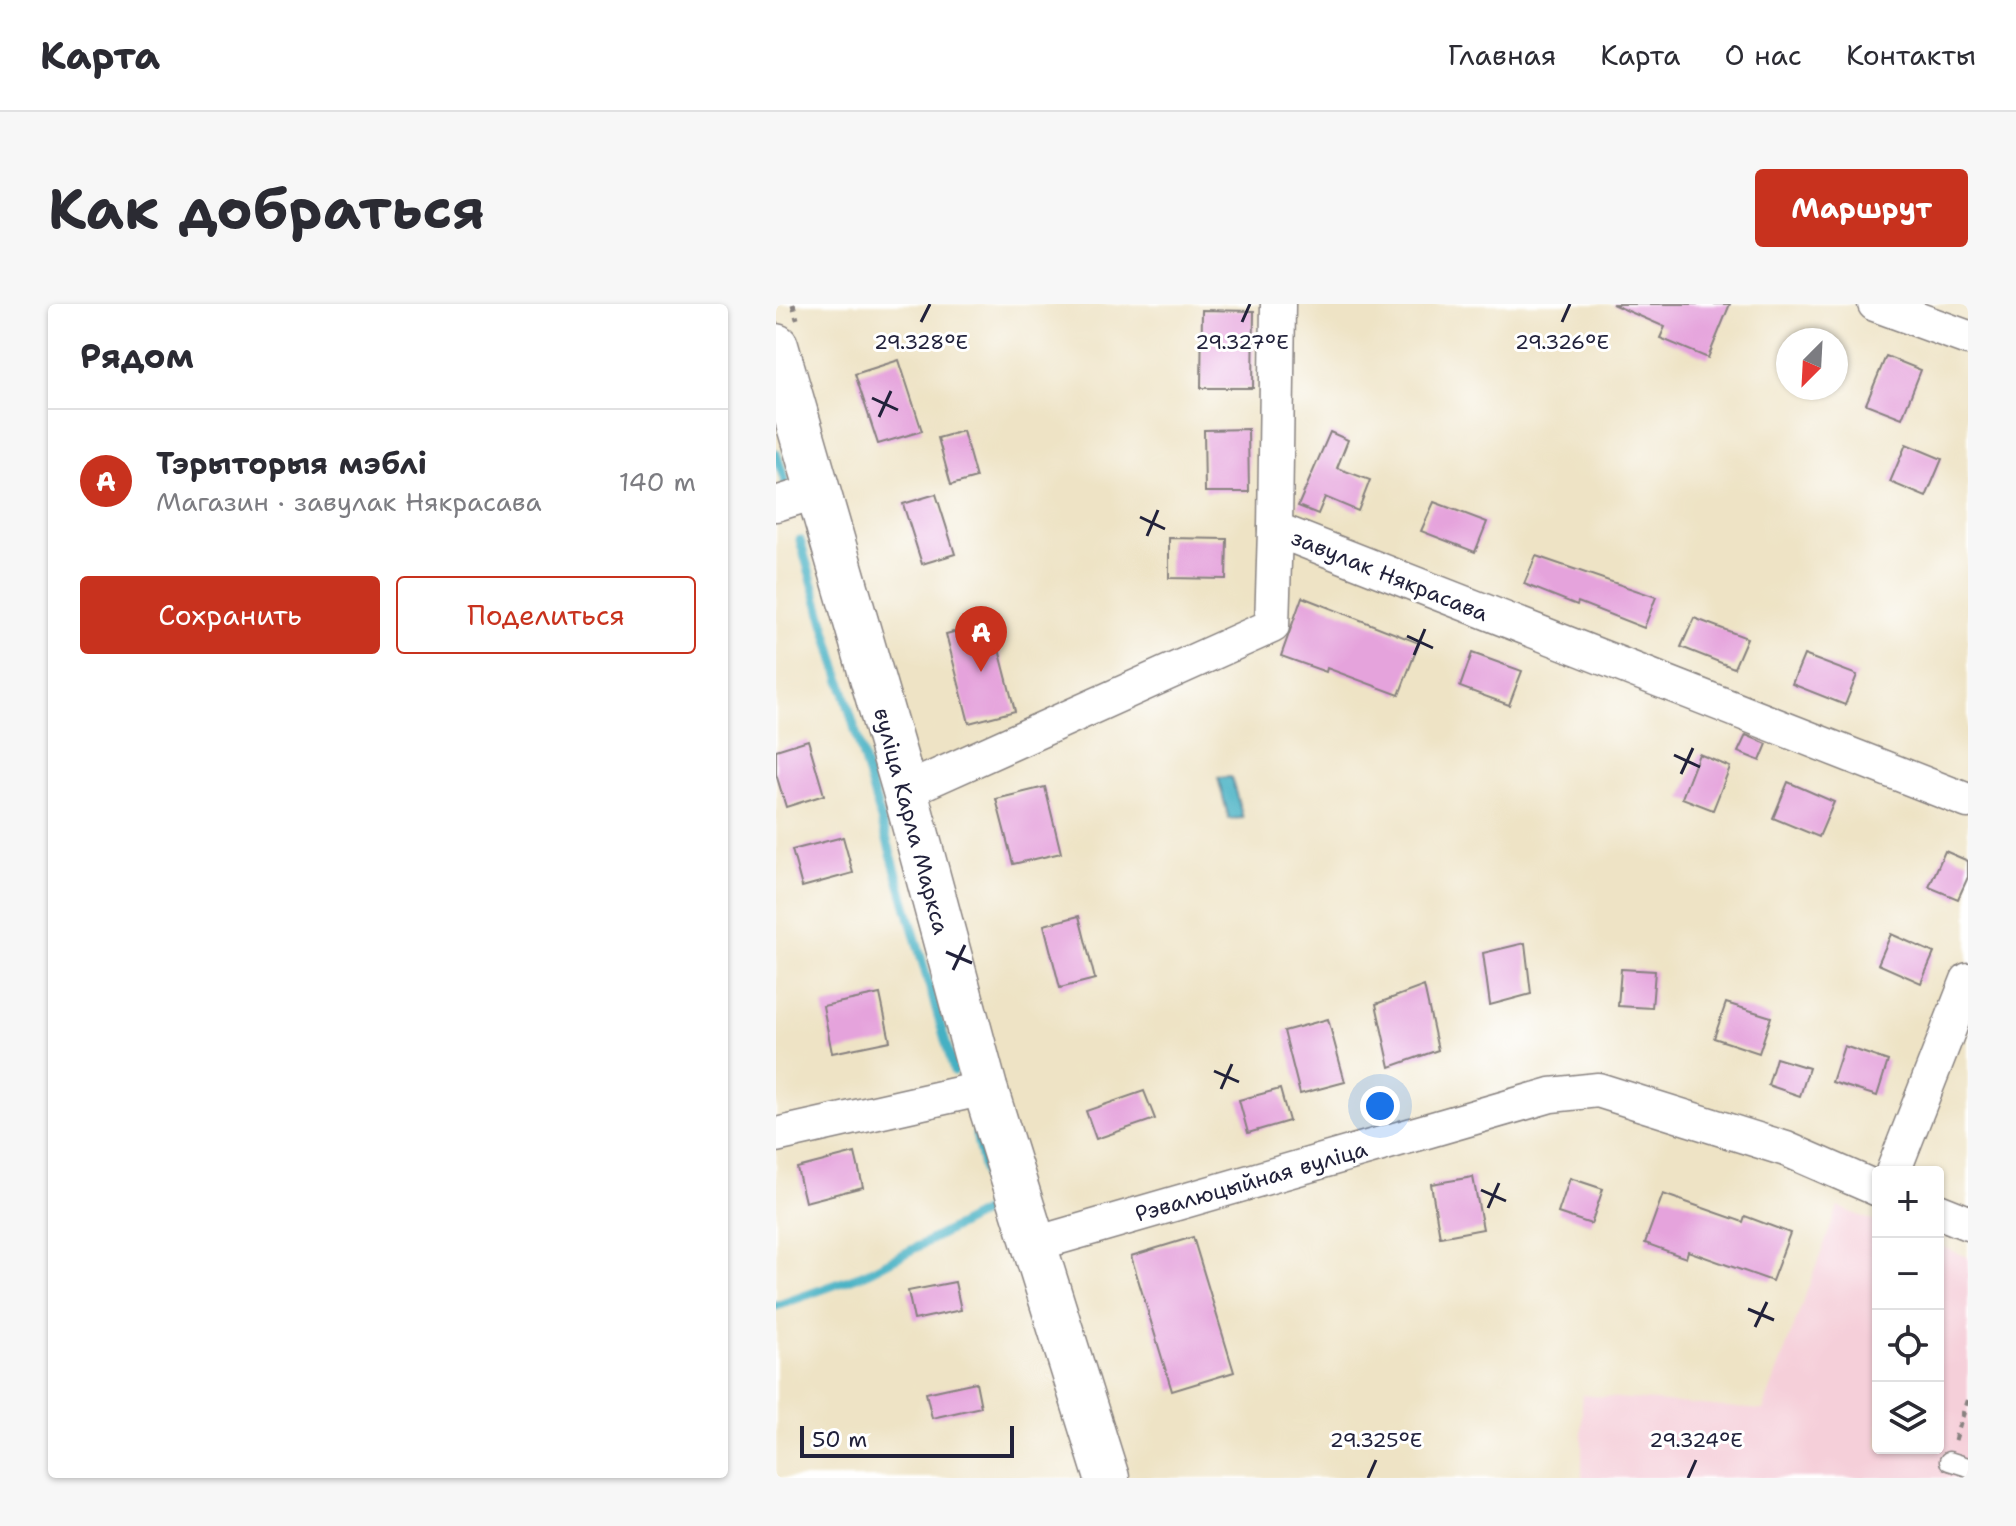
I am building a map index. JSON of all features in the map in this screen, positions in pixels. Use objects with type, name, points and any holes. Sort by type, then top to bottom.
[{"type":"main road","name":"вуліца Карла Маркса","points":[[776,346],[905,791],[985,1088],[1107,1478]]},
{"type":"street","points":[[1275,529],[1278,304]]},
{"type":"street","points":[[1875,304],[1968,338]]},
{"type":"street","points":[[776,504],[818,491]]},
{"type":"street","name":"завулак Някрасава","points":[[905,791],[1272,626],[1275,529],[1968,801]]},
{"type":"street","points":[[1895,1166],[1968,980]]},
{"type":"street","points":[[776,1135],[985,1088]]},
{"type":"street","name":"Рэвалюцыйная вуліца","points":[[1035,1244],[1551,1095],[1598,1090],[1786,1149],[1872,1186]]},
{"type":"street","points":[[1944,1213],[1968,1223]]},
{"type":"lane","points":[[1949,1461],[1968,1467]]},
{"type":"shaded area","points":[[1838,1207],[1872,1221],[1872,1454],[1944,1454],[1944,1247],[1968,1257],[1968,1478],[1582,1478],[1582,1395],[1763,1410]]},
{"type":"water","points":[[1231,777],[1243,818],[1229,819],[1218,778]]},
{"type":"building","points":[[1612,304],[1730,304],[1708,358],[1660,338],[1665,327]]},
{"type":"building","points":[[1202,310],[1254,311],[1253,388],[1201,388]]},
{"type":"building","points":[[1886,356],[1921,370],[1902,418],[1866,404]]},
{"type":"building","points":[[899,360],[922,431],[878,444],[855,374]]},
{"type":"building","points":[[1248,429],[1249,492],[1205,492],[1204,430]]},
{"type":"building","points":[[963,431],[976,478],[951,485],[938,438]]},
{"type":"building","points":[[1330,432],[1348,440],[1337,468],[1370,480],[1358,511],[1325,497],[1318,514],[1298,506]]},
{"type":"building","points":[[1906,444],[1942,459],[1926,497],[1890,482]]},
{"type":"building","points":[[936,494],[955,554],[922,564],[903,504]]},
{"type":"building","points":[[1434,502],[1487,522],[1475,552],[1421,531]]},
{"type":"building","points":[[1169,538],[1227,539],[1226,579],[1169,578]]},
{"type":"building","points":[[1536,556],[1656,597],[1644,628],[1524,584]]},
{"type":"building","points":[[1302,597],[1419,643],[1399,695],[1327,668],[1326,672],[1281,656]]},
{"type":"building","points":[[1694,618],[1747,638],[1734,668],[1681,647]]},
{"type":"building","points":[[992,622],[1015,711],[969,723],[946,634]]},
{"type":"building","points":[[1472,653],[1522,671],[1509,705],[1460,687]]},
{"type":"building","points":[[1804,655],[1857,675],[1845,705],[1792,684]]},
{"type":"building","points":[[1746,735],[1767,744],[1760,761],[1738,752]]},
{"type":"building","points":[[808,740],[824,795],[786,807],[776,774],[776,750]]},
{"type":"building","points":[[1699,754],[1730,767],[1713,810],[1682,798]]},
{"type":"building","points":[[1788,782],[1834,802],[1819,837],[1773,818]]},
{"type":"building","points":[[1045,787],[1061,853],[1013,864],[996,799]]},
{"type":"building","points":[[843,837],[853,873],[802,887],[792,850]]},
{"type":"building","points":[[1945,851],[1968,861],[1968,877],[1958,899],[1929,887]]},
{"type":"building","points":[[1079,916],[1095,979],[1060,988],[1044,925]]},
{"type":"building","points":[[1891,934],[1934,953],[1921,983],[1878,964]]},
{"type":"building","points":[[1525,943],[1531,994],[1490,1005],[1483,953]]},
{"type":"building","points":[[1621,969],[1655,971],[1652,1008],[1618,1006]]},
{"type":"building","points":[[1424,986],[1438,1050],[1390,1067],[1376,1004]]},
{"type":"building","points":[[880,994],[890,1041],[832,1053],[823,1006]]},
{"type":"building","points":[[1726,1003],[1771,1017],[1759,1053],[1714,1038]]},
{"type":"building","points":[[1328,1019],[1345,1082],[1300,1094],[1284,1031]]},
{"type":"building","points":[[1844,1046],[1888,1061],[1877,1096],[1832,1082]]},
{"type":"building","points":[[1776,1058],[1809,1068],[1800,1096],[1768,1085]]},
{"type":"building","points":[[1280,1089],[1289,1121],[1248,1133],[1239,1100]]},
{"type":"building","points":[[1144,1091],[1155,1119],[1096,1139],[1086,1111]]},
{"type":"building","points":[[855,1153],[863,1187],[805,1202],[797,1168]]},
{"type":"building","points":[[1473,1177],[1483,1229],[1440,1237],[1431,1184]]},
{"type":"building","points":[[1570,1178],[1603,1189],[1591,1224],[1558,1213]]},
{"type":"building","points":[[1663,1194],[1743,1222],[1745,1216],[1790,1233],[1772,1281],[1688,1251],[1686,1258],[1645,1243]]},
{"type":"building","points":[[1193,1237],[1234,1372],[1172,1391],[1131,1256]]},
{"type":"building","points":[[955,1282],[961,1310],[914,1320],[908,1291]]},
{"type":"building","points":[[976,1382],[981,1407],[932,1418],[926,1393]]},
{"type":"waterway","points":[[776,453],[785,481]]},
{"type":"waterway","points":[[800,540],[954,1071]]},
{"type":"waterway","points":[[776,1306],[865,1274],[992,1208],[976,1134]]},
{"type":"place","name":"Тэрыторыя мэблі","points":[[981,672]]}]
